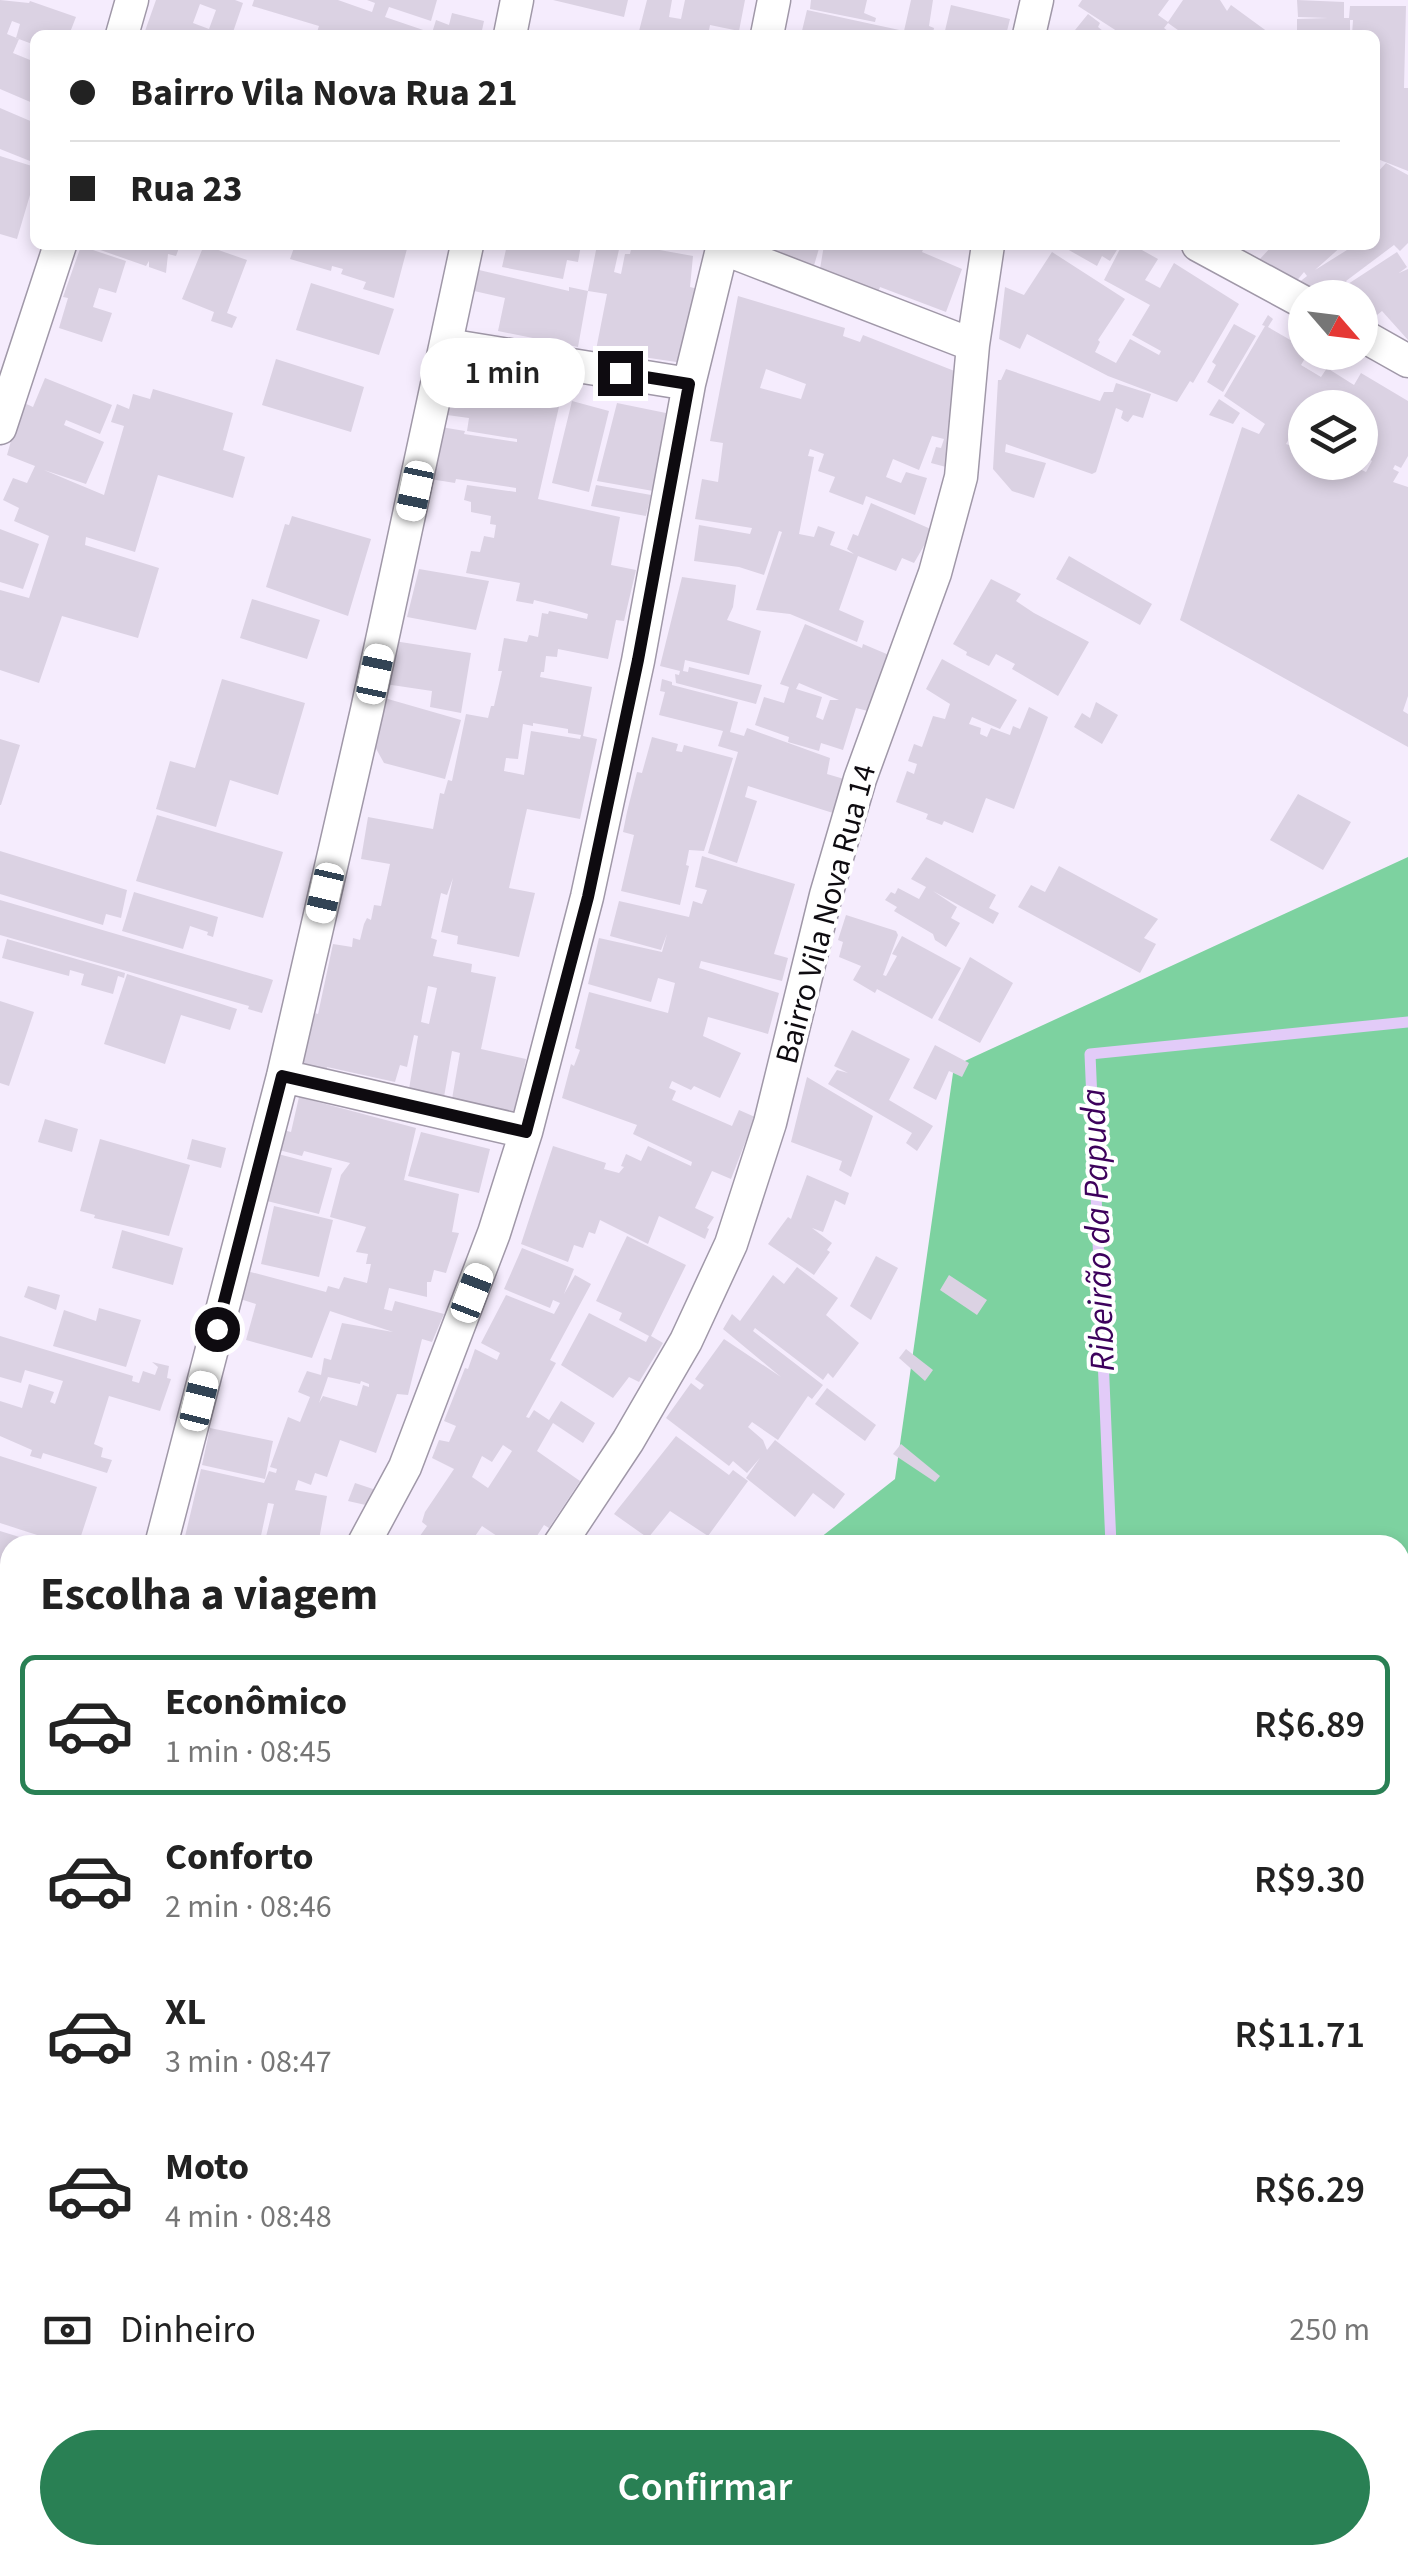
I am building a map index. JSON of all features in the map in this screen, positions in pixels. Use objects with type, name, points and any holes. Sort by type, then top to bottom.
[{"type":"street","points":[[123,30],[132,0]]},
{"type":"street","points":[[511,30],[517,0]]},
{"type":"street","points":[[768,30],[774,0]]},
{"type":"street","points":[[1030,30],[1037,0]]},
{"type":"street","points":[[0,428],[58,250]]},
{"type":"street","points":[[165,1535],[282,1076],[466,250]]},
{"type":"street","points":[[368,1535],[406,1466],[494,1233],[526,1132],[588,897],[638,660],[689,384],[721,250]]},
{"type":"street","points":[[730,250],[973,345]]},
{"type":"street","name":"Bairro Vila Nova Rua 14","points":[[566,1535],[628,1441],[686,1342],[731,1244],[770,1123],[826,895],[860,780],[936,573],[961,477],[973,345],[987,250]]},
{"type":"street","points":[[1207,250],[1288,295]]},
{"type":"street","points":[[1378,344],[1408,361]]},
{"type":"street","points":[[447,345],[689,384]]},
{"type":"street","points":[[282,1076],[526,1132]]},
{"type":"green space","points":[[1408,857],[1408,1535],[824,1535],[895,1479],[954,1066]]},
{"type":"building","points":[[0,0],[30,1],[76,17],[71,30],[30,30],[30,43],[19,39],[13,53],[30,60],[30,102],[0,89]],"holes":[[[12,21],[20,24],[16,38],[7,34]]]},
{"type":"building","points":[[156,0],[243,3],[234,30],[145,30]],"holes":[[[200,4],[216,10],[209,29],[193,23]]]},
{"type":"building","points":[[254,0],[338,0],[372,12],[375,3],[367,0],[437,0],[431,21],[389,7],[385,17],[423,30],[318,30],[319,26],[252,6]]},
{"type":"building","points":[[553,0],[628,0],[624,17]]},
{"type":"building","points":[[647,0],[672,0],[669,17],[681,19],[685,0],[745,0],[739,30],[710,25],[709,30],[639,30]]},
{"type":"building","points":[[811,0],[867,0],[864,13],[876,18],[875,22],[810,9]]},
{"type":"building","points":[[911,0],[933,0],[929,26],[934,30],[904,30]]},
{"type":"building","points":[[1082,0],[1169,0],[1158,15],[1168,22],[1183,0],[1220,0],[1227,11],[1231,5],[1265,30],[1178,30],[1168,23],[1167,30],[1115,30],[1078,6]]},
{"type":"building","points":[[1297,0],[1344,2],[1344,18],[1349,18],[1350,6],[1406,6],[1408,171],[1380,160],[1380,30],[1352,30],[1350,20],[1350,30],[1297,30],[1297,19],[1328,18],[1298,17]]},
{"type":"building","points":[[951,5],[1010,19],[1007,30],[945,30]]},
{"type":"building","points":[[807,10],[899,30],[802,30]]},
{"type":"building","points":[[452,13],[484,21],[482,30],[433,30],[436,20],[449,25]]},
{"type":"building","points":[[1088,14],[1100,23],[1102,30],[1075,30]]},
{"type":"building","points":[[0,108],[30,121],[30,161],[0,149]]},
{"type":"building","points":[[0,156],[30,165],[30,195],[17,239],[0,234]]},
{"type":"building","points":[[1386,163],[1408,175],[1408,243],[1400,251],[1394,245],[1347,280],[1302,280],[1307,276],[1304,272],[1297,280],[1290,280],[1258,261],[1268,250],[1337,250],[1315,270],[1347,250],[1380,250],[1380,170]]},
{"type":"building","points":[[80,250],[93,250],[126,261],[116,293],[99,288],[93,307],[112,313],[102,342],[59,328],[68,298],[63,297]]},
{"type":"building","points":[[100,250],[178,250],[176,256],[168,254],[166,273],[149,267],[149,261],[146,266]]},
{"type":"building","points":[[202,250],[218,250],[247,260],[227,313],[237,317],[232,328],[211,321],[214,312],[182,299]]},
{"type":"building","points":[[293,250],[407,250],[394,298],[363,289],[366,282],[341,274],[343,269],[332,266],[331,271],[290,259]]},
{"type":"building","points":[[506,250],[580,250],[578,262],[567,260],[563,279],[502,267]]},
{"type":"building","points":[[596,250],[619,250],[614,272],[621,274],[625,254],[631,250],[693,256],[690,287],[698,289],[683,363],[596,350],[607,294],[588,291]]},
{"type":"building","points":[[766,250],[819,250],[813,269]]},
{"type":"building","points":[[823,250],[923,250],[962,269],[946,312],[880,287],[877,295],[819,275]]},
{"type":"building","points":[[1069,250],[1117,250],[1110,261],[1102,256],[1097,266]]},
{"type":"building","points":[[1119,250],[1142,250],[1158,259],[1145,280],[1160,288],[1174,263],[1239,304],[1193,383],[1190,381],[1177,402],[1108,376],[1027,334],[1020,349],[999,339],[1005,287],[1024,295],[1052,252],[1125,299],[1098,340],[1095,352],[1116,363],[1130,339],[1159,355],[1161,351],[1132,335],[1150,305],[1104,280]]},
{"type":"building","points":[[1397,252],[1407,267],[1399,273],[1408,269],[1408,340],[1382,311],[1378,314],[1378,280],[1354,280]]},
{"type":"building","points":[[479,270],[569,291],[569,287],[588,291],[578,347],[498,331],[505,298],[474,291]]},
{"type":"building","points":[[311,283],[394,309],[379,355],[296,330]]},
{"type":"building","points":[[738,296],[845,328],[843,336],[860,342],[863,335],[957,372],[946,467],[931,463],[936,447],[941,448],[944,439],[932,436],[919,470],[893,459],[886,477],[901,483],[906,472],[927,478],[915,515],[866,496],[863,505],[829,492],[835,477],[818,471],[824,454],[810,449],[808,456],[814,457],[799,534],[814,537],[818,526],[835,532],[830,545],[854,554],[847,549],[853,534],[858,536],[871,503],[933,530],[914,563],[902,558],[896,571],[858,556],[839,610],[864,621],[857,642],[790,614],[756,610],[782,532],[779,531],[764,575],[694,561],[699,525],[750,534],[752,528],[695,519],[702,479],[718,482],[723,443],[710,441]],"holes":[[[766,369],[806,384],[801,399],[760,388]]]},
{"type":"building","points":[[1268,315],[1273,319],[1268,327],[1288,339],[1288,370],[1309,370],[1321,377],[1330,370],[1354,385],[1361,373],[1408,401],[1408,456],[1401,468],[1395,465],[1393,469],[1399,472],[1393,482],[1408,487],[1408,696],[1403,711],[1408,714],[1408,747],[1180,620],[1242,427],[1259,434],[1265,424],[1224,396],[1265,326],[1262,325]]},
{"type":"building","points":[[1234,324],[1256,336],[1223,392],[1207,382],[1216,365],[1212,362]]},
{"type":"building","points":[[276,359],[364,387],[351,432],[262,405]]},
{"type":"building","points":[[1006,369],[1100,401],[1104,392],[1113,392],[1116,383],[1151,394],[1143,418],[1133,415],[1125,421],[1121,418],[1123,411],[1116,408],[1096,472],[1092,474],[1006,444],[1005,452],[1046,463],[1034,498],[1012,491],[993,469],[998,380]]},
{"type":"building","points":[[478,377],[511,385],[510,397],[522,397],[526,385],[563,389],[538,499],[620,517],[611,565],[636,570],[624,621],[616,620],[608,659],[558,649],[557,657],[546,656],[541,672],[540,677],[592,687],[583,736],[597,739],[580,819],[527,809],[509,888],[535,893],[519,957],[457,944],[458,936],[441,932],[453,878],[447,895],[441,893],[431,938],[437,940],[433,956],[472,964],[471,972],[496,977],[481,1049],[526,1059],[515,1113],[452,1099],[460,1053],[452,1051],[444,1097],[409,1089],[418,1036],[414,1035],[407,1067],[400,1065],[395,1082],[327,1067],[326,1072],[299,1066],[311,1012],[318,1014],[333,944],[352,947],[353,938],[360,940],[367,918],[371,920],[374,905],[381,906],[390,864],[361,859],[368,817],[433,829],[440,793],[444,794],[448,780],[452,781],[466,714],[488,718],[494,706],[504,638],[527,642],[529,635],[538,637],[542,613],[549,611],[587,619],[588,614],[571,609],[534,600],[533,604],[516,601],[520,583],[466,573],[471,551],[480,552],[484,536],[494,538],[496,525],[490,524],[491,516],[471,512],[471,502],[464,500],[467,485],[516,492],[516,488],[430,479],[441,427],[517,442],[467,431],[469,418],[447,415],[453,379],[478,382]],"holes":[[[523,724],[568,729],[568,733],[581,735],[580,739],[531,731],[524,775],[504,771],[506,758],[518,759]],[[428,986],[437,988],[429,1024],[421,1022]]]},
{"type":"building","points":[[45,378],[112,405],[100,434],[66,420],[64,425],[104,442],[86,484],[44,470],[104,495],[124,426],[111,422],[117,404],[129,409],[133,394],[150,399],[153,389],[233,413],[223,450],[245,457],[233,498],[158,475],[135,552],[86,537],[85,545],[159,568],[138,638],[62,616],[39,683],[0,670],[0,590],[29,598],[49,536],[14,521],[19,508],[3,500],[13,478],[27,483],[35,466],[7,455],[22,402],[33,407]]},
{"type":"building","points":[[1219,399],[1240,413],[1233,424],[1209,415]]},
{"type":"building","points":[[572,401],[609,411],[589,492],[552,483]]},
{"type":"building","points":[[617,403],[666,413],[653,491],[597,481]]},
{"type":"building","points":[[596,485],[651,495],[646,516],[591,506]]},
{"type":"building","points":[[292,516],[371,539],[348,616],[266,587],[285,524],[289,525]]},
{"type":"building","points":[[0,529],[39,544],[23,589],[0,582]]},
{"type":"building","points":[[1069,556],[1152,604],[1140,625],[1056,579]]},
{"type":"building","points":[[419,569],[489,581],[476,630],[407,617]]},
{"type":"building","points":[[682,577],[736,585],[727,620],[761,631],[749,675],[685,660],[683,671],[688,672],[689,667],[762,685],[756,704],[676,683],[675,674],[680,671],[660,666]]},
{"type":"building","points":[[991,579],[1021,594],[1016,601],[1034,613],[1089,642],[1058,696],[1012,669],[1015,664],[996,654],[989,666],[953,644]]},
{"type":"building","points":[[252,599],[320,620],[307,659],[240,638]]},
{"type":"building","points":[[805,624],[889,655],[868,711],[856,708],[843,750],[821,743],[819,751],[788,742],[789,737],[755,725],[764,697],[784,703],[789,687],[780,684]],"holes":[[[799,683],[839,700],[830,700],[823,720],[816,717],[822,697],[796,689]]]},
{"type":"building","points":[[394,641],[471,653],[461,713],[430,707],[432,691],[385,684]]},
{"type":"building","points":[[942,659],[1017,700],[1000,729],[972,717],[969,724],[981,728],[980,734],[987,737],[991,728],[1010,735],[1013,726],[1020,729],[1029,707],[1048,717],[1014,809],[986,798],[973,833],[944,821],[942,825],[926,819],[928,814],[896,802],[907,771],[914,774],[917,764],[908,761],[914,744],[922,747],[933,716],[945,719],[950,704],[926,689]]},
{"type":"building","points":[[222,679],[305,703],[278,795],[230,780],[216,827],[156,809],[170,761],[195,768]]},
{"type":"building","points":[[662,679],[738,702],[730,732],[744,736],[747,728],[830,758],[827,774],[844,779],[833,813],[748,786],[745,797],[757,801],[737,863],[708,853],[738,752],[718,746],[723,731],[659,715],[665,692],[660,691]]},
{"type":"building","points":[[381,697],[461,720],[445,779],[384,763],[374,745]]},
{"type":"building","points":[[1096,702],[1118,715],[1102,744],[1074,727],[1082,713],[1090,718]]},
{"type":"building","points":[[652,737],[678,744],[676,751],[682,752],[684,745],[733,758],[704,851],[689,850],[680,905],[621,891],[634,835],[623,832],[627,812],[637,772],[642,773]]},
{"type":"building","points":[[0,739],[20,745],[1,805],[0,805]]},
{"type":"building","points":[[1298,794],[1351,822],[1323,870],[1270,840]]},
{"type":"building","points":[[157,815],[283,852],[263,918],[136,881]]},
{"type":"building","points":[[0,851],[127,890],[121,918],[106,914],[103,925],[0,894]]},
{"type":"building","points":[[702,856],[795,884],[774,954],[788,958],[782,981],[701,961],[699,968],[779,993],[768,1034],[708,1017],[703,1036],[741,1053],[720,1098],[672,1081],[669,1088],[676,1091],[672,1100],[732,1126],[739,1110],[755,1117],[731,1179],[712,1171],[695,1208],[714,1217],[705,1239],[659,1216],[648,1244],[600,1220],[595,1234],[589,1232],[583,1248],[574,1245],[568,1262],[521,1244],[553,1146],[606,1163],[604,1169],[619,1173],[626,1154],[641,1161],[648,1146],[691,1166],[692,1162],[633,1134],[637,1125],[562,1098],[571,1064],[574,1066],[580,1050],[575,1048],[589,992],[668,1013],[675,983],[658,978],[651,1002],[588,984],[599,938],[662,952],[667,934],[661,950],[610,936],[619,901],[689,917],[693,901],[702,904],[707,890],[695,887]]},
{"type":"building","points":[[926,857],[996,895],[989,908],[999,913],[993,924],[933,891],[957,907],[951,918],[960,923],[946,947],[933,934],[894,911],[897,907],[885,900],[898,888],[919,899],[926,887],[911,879]]},
{"type":"building","points":[[1059,866],[1158,919],[1144,938],[1156,944],[1140,973],[1018,907],[1031,885],[1045,892]]},
{"type":"building","points":[[134,892],[218,917],[213,937],[190,926],[183,949],[122,931]]},
{"type":"building","points":[[0,900],[273,980],[262,1013],[0,935]]},
{"type":"building","points":[[846,915],[896,931],[898,935],[883,975],[886,976],[897,956],[892,954],[902,936],[961,968],[932,1019],[853,980],[861,966],[839,957],[843,942],[838,940]]},
{"type":"building","points":[[7,939],[125,973],[124,978],[118,976],[113,994],[81,985],[84,974],[70,970],[69,976],[2,958]]},
{"type":"building","points":[[970,957],[1013,983],[980,1043],[938,1020]]},
{"type":"building","points":[[127,974],[237,1009],[230,1030],[181,1015],[165,1064],[104,1044]]},
{"type":"building","points":[[0,1001],[34,1012],[9,1086],[0,1083]]},
{"type":"building","points":[[852,1030],[910,1059],[889,1100],[933,1126],[917,1151],[906,1143],[912,1133],[828,1084],[837,1070],[848,1073],[834,1066]]},
{"type":"building","points":[[935,1045],[969,1063],[962,1077],[949,1071],[936,1100],[913,1088]]},
{"type":"building","points":[[807,1077],[873,1116],[851,1177],[839,1170],[842,1161],[791,1142]]},
{"type":"building","points":[[299,1097],[416,1128],[404,1180],[459,1194],[452,1232],[459,1233],[446,1273],[434,1270],[431,1282],[427,1282],[427,1297],[389,1288],[384,1309],[392,1311],[395,1301],[444,1314],[432,1342],[422,1339],[408,1395],[397,1394],[376,1453],[340,1440],[327,1477],[315,1473],[311,1485],[298,1480],[295,1490],[327,1496],[320,1535],[266,1535],[274,1504],[268,1503],[261,1535],[185,1535],[201,1469],[264,1483],[269,1471],[276,1473],[277,1469],[270,1467],[288,1417],[300,1422],[310,1397],[298,1392],[303,1380],[307,1371],[321,1375],[324,1358],[331,1360],[342,1323],[393,1332],[330,1311],[312,1358],[246,1340],[256,1304],[240,1299],[247,1271],[326,1292],[328,1286],[339,1289],[344,1277],[367,1283],[371,1264],[366,1264],[368,1254],[356,1252],[366,1227],[330,1217],[341,1175],[350,1163],[304,1151],[302,1156],[279,1150],[283,1130],[291,1132]],"holes":[[[328,1377],[360,1384],[361,1381],[369,1387],[363,1385],[357,1406],[323,1396],[319,1403]]]},
{"type":"building","points":[[45,1119],[78,1129],[72,1152],[38,1142]]},
{"type":"building","points":[[421,1132],[490,1149],[479,1193],[408,1176]]},
{"type":"building","points":[[100,1139],[190,1165],[169,1236],[80,1211]]},
{"type":"building","points":[[192,1139],[226,1148],[221,1168],[187,1159]]},
{"type":"building","points":[[278,1154],[332,1168],[319,1214],[267,1201]]},
{"type":"building","points":[[807,1175],[849,1193],[845,1205],[835,1200],[823,1232],[812,1228],[832,1243],[814,1275],[768,1244],[788,1217],[791,1219]]},
{"type":"building","points":[[274,1206],[333,1220],[319,1277],[261,1264]]},
{"type":"building","points":[[122,1230],[183,1248],[173,1285],[112,1268]]},
{"type":"building","points":[[627,1236],[686,1265],[651,1336],[663,1343],[639,1382],[629,1377],[613,1398],[561,1365],[589,1313],[646,1342],[649,1336],[619,1320],[622,1313],[596,1301]]},
{"type":"building","points":[[522,1248],[574,1269],[564,1294],[575,1275],[591,1284],[550,1360],[556,1363],[526,1417],[534,1410],[549,1420],[561,1401],[595,1423],[583,1443],[553,1423],[537,1451],[580,1481],[549,1528],[544,1525],[538,1535],[496,1535],[482,1526],[476,1535],[421,1535],[427,1526],[422,1522],[425,1512],[454,1469],[432,1458],[439,1440],[449,1442],[456,1426],[444,1421],[475,1349],[497,1360],[500,1353],[481,1343],[506,1295],[554,1314],[560,1303],[553,1300],[550,1308],[504,1289]],"holes":[[[503,1445],[512,1451],[488,1488],[472,1477],[482,1456],[492,1462]]]},
{"type":"building","points":[[876,1256],[898,1268],[871,1320],[850,1306]]},
{"type":"building","points":[[797,1267],[838,1298],[826,1315],[859,1343],[833,1378],[828,1373],[823,1380],[755,1328],[753,1331],[823,1385],[812,1399],[808,1396],[778,1440],[752,1422],[748,1427],[763,1440],[767,1450],[775,1440],[845,1494],[834,1509],[813,1493],[795,1517],[746,1478],[760,1458],[747,1473],[733,1461],[729,1466],[666,1418],[691,1383],[700,1390],[704,1385],[695,1379],[724,1339],[781,1377],[723,1329],[732,1314],[740,1321],[773,1275],[784,1284]]},
{"type":"building","points":[[949,1275],[987,1300],[977,1315],[940,1290]]},
{"type":"building","points":[[28,1286],[60,1295],[56,1310],[24,1297]]},
{"type":"building","points":[[99,1308],[141,1320],[126,1367],[53,1346],[64,1310],[96,1321]]},
{"type":"building","points":[[0,1336],[133,1376],[132,1381],[139,1383],[143,1371],[155,1375],[158,1367],[152,1362],[169,1366],[167,1378],[171,1379],[160,1411],[109,1396],[94,1444],[103,1448],[101,1457],[112,1460],[107,1473],[43,1453],[41,1459],[30,1456],[32,1450],[0,1436],[0,1401],[22,1408],[29,1384],[54,1392],[50,1402],[55,1404],[63,1381],[25,1370],[21,1383],[0,1377]]},
{"type":"building","points":[[906,1349],[933,1370],[925,1381],[899,1358]]},
{"type":"building","points":[[827,1388],[876,1425],[865,1441],[815,1404]]},
{"type":"building","points":[[210,1428],[273,1441],[265,1479],[202,1465]]},
{"type":"building","points":[[676,1436],[729,1475],[733,1470],[748,1481],[709,1535],[670,1511],[650,1535],[644,1535],[614,1514]]},
{"type":"building","points":[[901,1444],[940,1476],[935,1482],[893,1454]]},
{"type":"building","points":[[0,1456],[97,1487],[81,1535],[37,1535],[0,1523]]},
{"type":"building","points":[[355,1483],[376,1490],[370,1506],[348,1501]]},
{"type":"waterway","name":"Ribeirão da Papuda","points":[[1111,1535],[1090,1054],[1408,1022]]},
{"type":"route","points":[[217,1329],[282,1076],[526,1132],[588,897],[638,660],[689,384],[620,373]]}]
